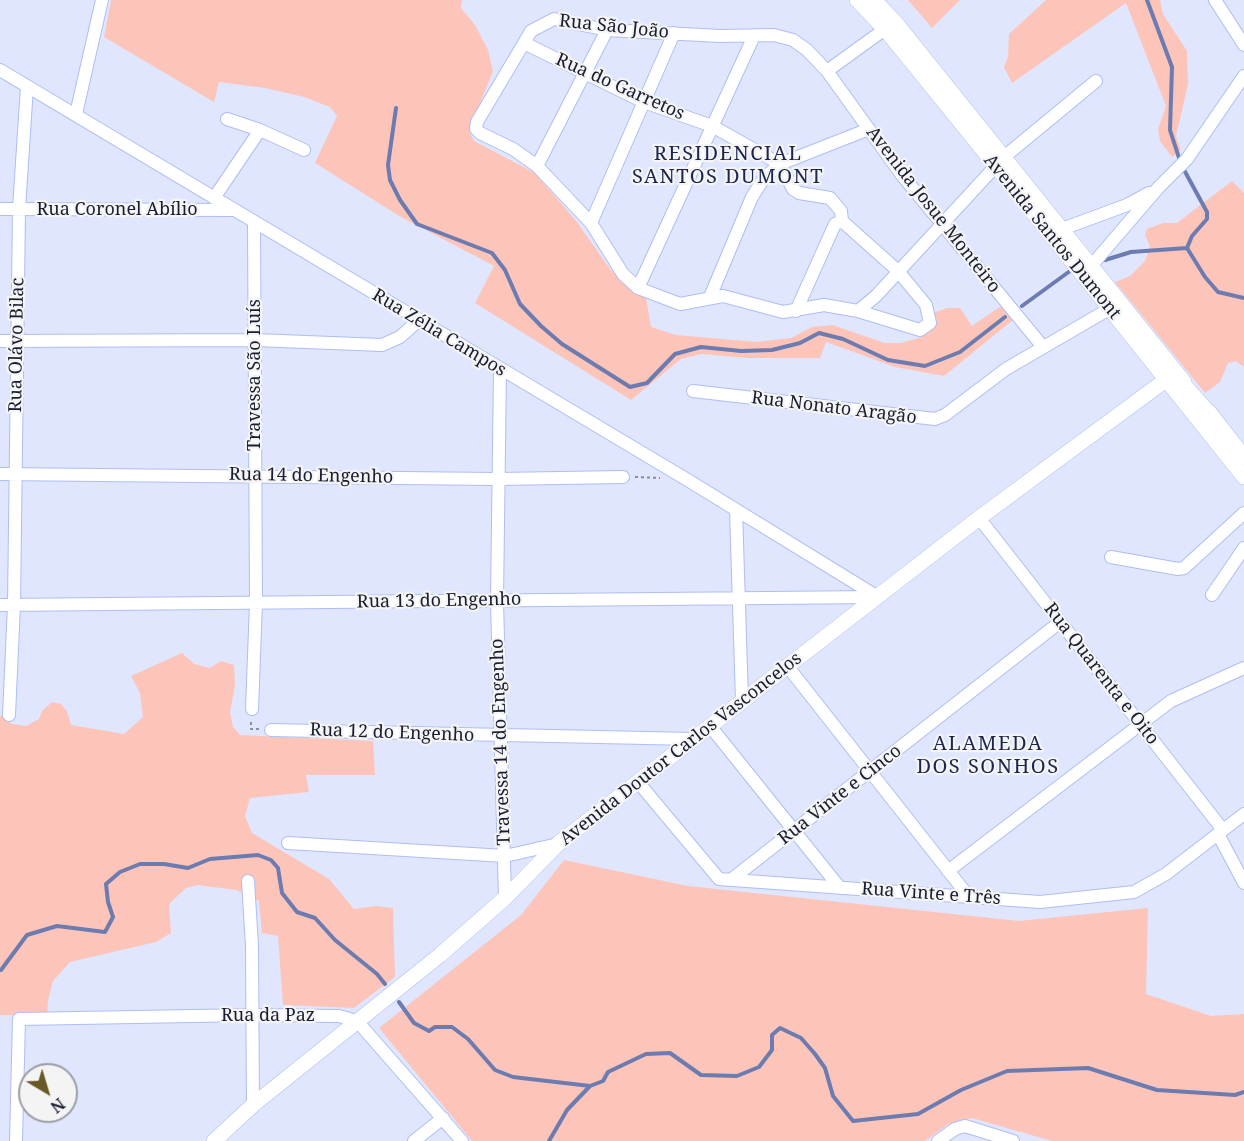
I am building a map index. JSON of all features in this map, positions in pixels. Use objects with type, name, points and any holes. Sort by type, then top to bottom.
[{"type":"main road","name":"Avenida Santos Dumont","points":[[857,0],[890,26]]},
{"type":"main road","name":"Avenida Santos Dumont","points":[[874,0],[890,26],[1115,305],[1214,418],[1244,457]]},
{"type":"main road","name":"Avenida Santos Dumont","points":[[1115,305],[1167,379],[1244,477]]},
{"type":"main road","points":[[1167,379],[1173,376],[1178,378],[1214,418]]},
{"type":"main road","name":"Avenida Doutor Carlos Vasconcelos","points":[[214,1141],[253,1105],[440,955],[505,898],[559,843],[978,518],[1167,379]]},
{"type":"street","points":[[76,114],[102,0]]},
{"type":"street","points":[[1215,0],[1244,45]]},
{"type":"street","name":"Rua São João","points":[[827,70],[793,40],[774,35],[607,30],[554,20],[531,31],[477,122],[477,129],[480,133],[513,149],[537,165],[591,223],[623,274],[638,288],[680,304],[723,296],[783,312],[824,305],[858,311],[920,330],[928,325],[926,305],[898,271]]},
{"type":"street","points":[[827,70],[890,26]]},
{"type":"street","points":[[537,165],[607,30]]},
{"type":"street","points":[[591,223],[674,33]]},
{"type":"street","points":[[638,288],[754,36]]},
{"type":"street","name":"Rua do Garretos","points":[[524,43],[644,102],[712,126],[780,164]]},
{"type":"street","name":"Rua Zélia Campos","points":[[0,70],[878,597]]},
{"type":"street","name":"Avenida Josue Monteiro","points":[[827,70],[901,174],[1043,347]]},
{"type":"street","points":[[1088,271],[1158,188],[1187,159],[1244,76]]},
{"type":"street","points":[[0,81],[23,83]]},
{"type":"street","points":[[858,311],[1000,162],[1096,81]]},
{"type":"street","name":"Rua Olávo Bilac","points":[[9,715],[14,605],[19,209],[23,83]]},
{"type":"street","points":[[227,119],[260,130],[304,150]]},
{"type":"street","points":[[710,297],[752,197],[764,178],[780,164],[869,129]]},
{"type":"street","points":[[214,198],[260,130]]},
{"type":"street","points":[[780,164],[793,189],[830,198],[841,211],[842,221],[898,271]]},
{"type":"street","points":[[1057,233],[1108,214],[1158,188]]},
{"type":"street","name":"Rua Coronel Abílio","points":[[0,209],[234,210]]},
{"type":"street","points":[[796,311],[836,224],[842,221]]},
{"type":"street","name":"Travessa São Luís","points":[[252,709],[256,603],[254,222]]},
{"type":"street","name":"Rua Nonato Aragão","points":[[693,391],[935,419],[945,415],[982,385],[1115,305]]},
{"type":"street","points":[[0,341],[255,340],[382,345],[400,337],[419,320]]},
{"type":"street","name":"Travessa 14 do Engenho","points":[[500,370],[498,601],[505,898]]},
{"type":"street","name":"Rua 14 do Engenho","points":[[0,474],[498,479],[623,477]]},
{"type":"street","points":[[736,510],[742,701]]},
{"type":"street","points":[[1111,557],[1178,569],[1184,568],[1244,513]]},
{"type":"street","name":"Rua Quarenta e Oito","points":[[978,518],[1140,723],[1221,832],[1244,883]]},
{"type":"street","points":[[1212,595],[1244,548]]},
{"type":"street","name":"Rua 13 do Engenho","points":[[0,605],[878,597]]},
{"type":"street","name":"Rua Vinte e Cinco","points":[[732,879],[1060,622]]},
{"type":"street","points":[[788,667],[969,897]]},
{"type":"street","points":[[948,871],[1140,723],[1192,690],[1244,668]]},
{"type":"street","points":[[710,726],[840,888]]},
{"type":"street","name":"Rua 12 do Engenho","points":[[271,730],[693,739]]},
{"type":"street","name":"Rua Vinte e Três","points":[[638,782],[719,879],[1040,902],[1134,892],[1166,874],[1244,814]]},
{"type":"street","points":[[288,843],[505,856],[559,843]]},
{"type":"street","points":[[248,881],[252,946],[253,1105]]},
{"type":"street","name":"Rua da Paz","points":[[16,1141],[18,1019],[251,1015],[339,1016],[357,1021]]},
{"type":"street","points":[[357,1021],[462,1141]]},
{"type":"street","points":[[414,1141],[443,1118]]},
{"type":"street","points":[[938,1141],[955,1129],[964,1126],[989,1137],[1013,1141]]},
{"type":"path","points":[[623,477],[686,480]]},
{"type":"path","points":[[252,709],[251,729],[271,730]]},
{"type":"shaded area","points":[[111,0],[462,0],[461,8],[475,25],[488,50],[493,71],[469,131],[474,141],[535,173],[577,222],[610,269],[628,288],[646,298],[651,327],[676,335],[757,342],[791,338],[812,327],[832,325],[885,343],[901,343],[922,337],[923,324],[935,312],[948,308],[960,308],[972,326],[1001,306],[1013,320],[944,376],[895,367],[826,342],[820,358],[748,358],[701,354],[681,359],[631,400],[475,303],[494,266],[401,217],[315,163],[337,116],[330,107],[304,97],[265,88],[219,82],[214,102],[104,37]]},
{"type":"shaded area","points":[[908,0],[960,0],[932,28]]},
{"type":"shaded area","points":[[1046,0],[1160,0],[1163,14],[1187,51],[1188,84],[1176,136],[1181,150],[1172,157],[1160,141],[1158,129],[1166,106],[1126,3],[1012,83],[1004,67],[1008,57],[1009,34]]},
{"type":"shaded area","points":[[1232,181],[1244,193],[1244,367],[1236,361],[1228,363],[1220,382],[1205,393],[1115,282],[1130,276],[1145,261],[1150,246],[1145,235],[1147,229],[1163,223],[1177,223]]},
{"type":"shaded area","points":[[182,653],[194,664],[210,668],[221,661],[234,665],[235,685],[230,712],[233,727],[240,735],[373,741],[375,775],[306,775],[309,792],[250,798],[245,816],[252,833],[329,879],[354,909],[376,906],[393,908],[395,977],[354,1008],[283,1005],[278,936],[262,933],[259,901],[236,890],[198,885],[186,888],[169,904],[171,933],[156,942],[70,962],[53,981],[47,1016],[0,1015],[0,715],[12,724],[26,726],[39,719],[42,711],[52,702],[61,704],[67,711],[71,725],[124,734],[143,717],[140,693],[131,676]]},
{"type":"shaded area","points":[[564,860],[688,886],[1019,921],[1148,908],[1146,994],[1211,1016],[1244,1014],[1244,1141],[1052,1141],[972,1118],[948,1124],[925,1141],[472,1141],[379,1028],[521,915]]},
{"type":"waterway","points":[[1147,0],[1172,67],[1170,130],[1180,161]]},
{"type":"waterway","points":[[396,108],[388,165],[390,180],[400,200],[417,224],[492,253],[505,270],[520,304],[541,326],[562,344],[630,387],[647,383],[675,354],[701,347],[741,351],[772,350],[800,343],[819,333],[843,339],[888,360],[925,366],[960,352],[1005,317]]},
{"type":"waterway","points":[[1183,168],[1207,212],[1207,219],[1192,236],[1187,248],[1205,277],[1218,292],[1244,298]]},
{"type":"waterway","points":[[1105,260],[1131,252],[1187,248]]},
{"type":"waterway","points":[[1022,306],[1070,271]]},
{"type":"waterway","points":[[1,970],[27,935],[57,926],[105,932],[113,917],[106,884],[120,872],[140,864],[164,864],[188,868],[210,859],[258,855],[271,860],[278,868],[282,893],[297,912],[315,918],[335,940],[377,974],[385,984]]},
{"type":"waterway","points":[[399,1002],[414,1023],[429,1031],[435,1027],[452,1027],[468,1039],[495,1070],[513,1077],[590,1086],[603,1081],[608,1072],[646,1054],[670,1053],[701,1075],[737,1076],[759,1067],[772,1050],[772,1035],[780,1028],[801,1038],[815,1054],[825,1068],[833,1096],[853,1121],[918,1114],[961,1090],[1007,1071],[1088,1068],[1157,1090],[1235,1095],[1244,1092]]},
{"type":"waterway","points":[[549,1141],[567,1110],[590,1086]]},
{"type":"district","name":"RESIDENCIAL SANTOS DUMONT","points":[[728,166]]},
{"type":"district","name":"ALAMEDA DOS SONHOS","points":[[988,756]]}]
